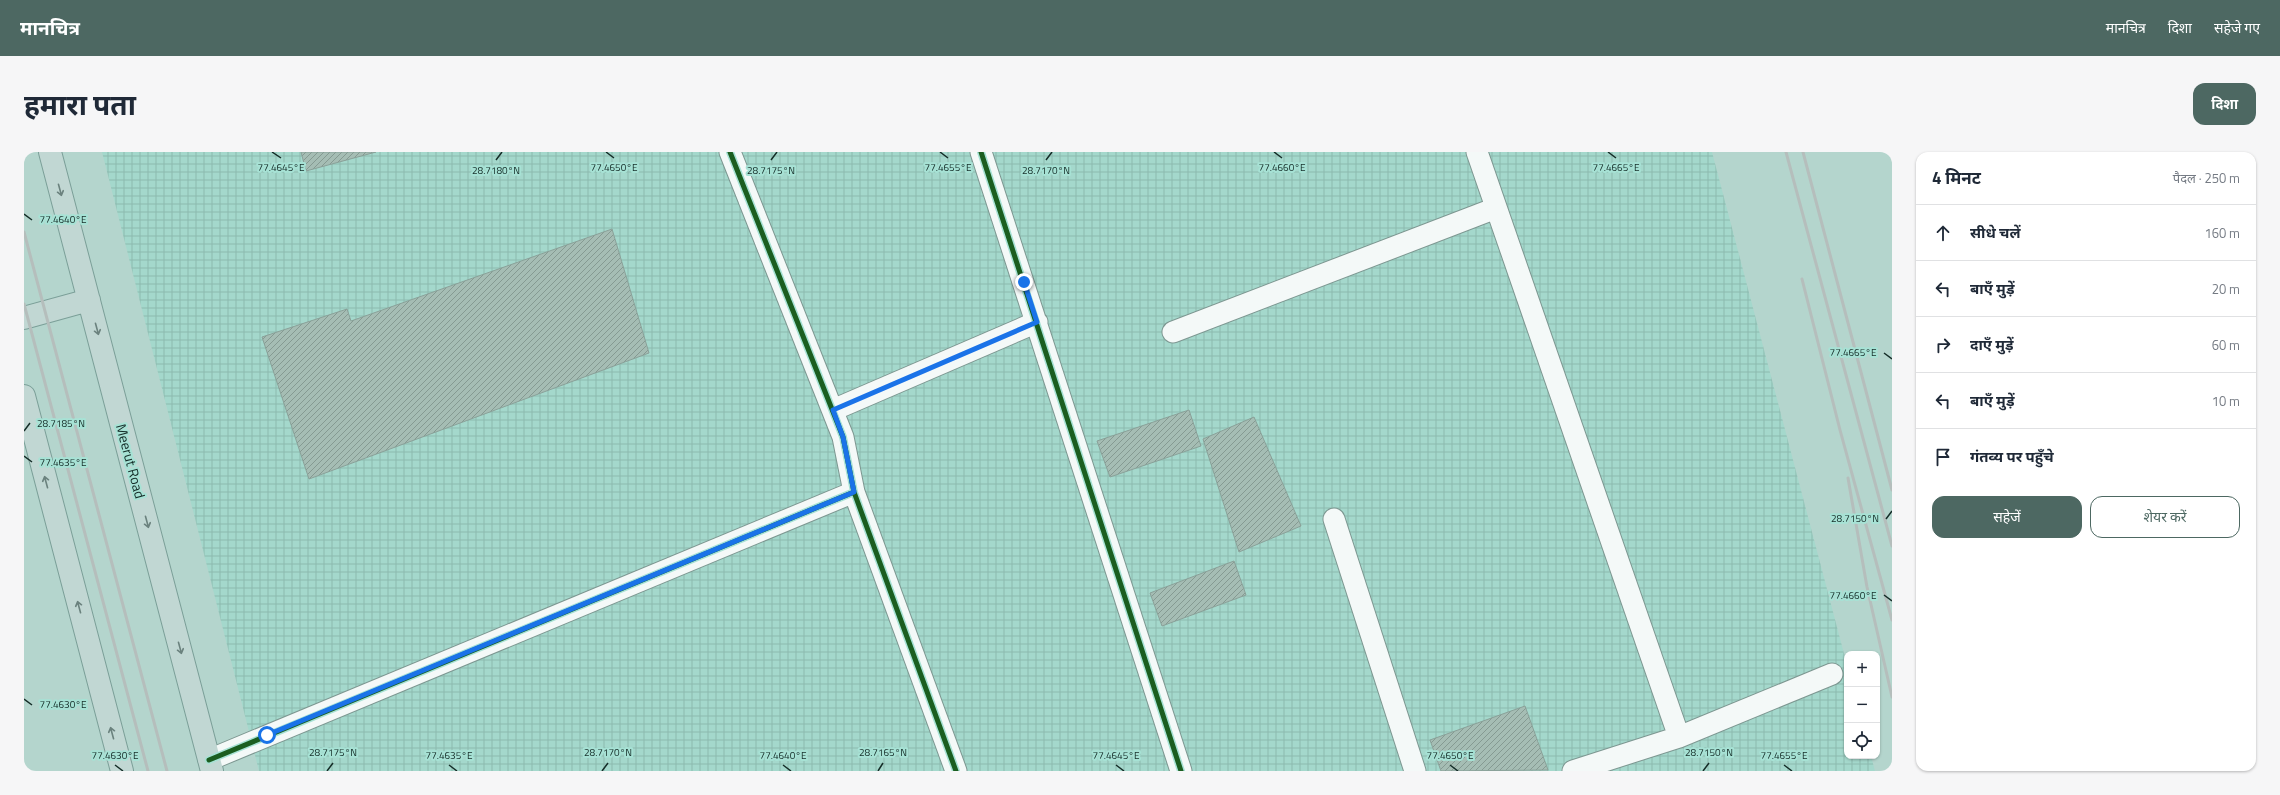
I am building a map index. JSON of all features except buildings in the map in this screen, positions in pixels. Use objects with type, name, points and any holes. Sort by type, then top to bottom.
[{"type":"highway","name":"Meerut Road","points":[[50,152],[211,766]]},
{"type":"highway","points":[[24,318],[89,300]]},
{"type":"highway","points":[[24,396],[122,771]]},
{"type":"street","points":[[730,152],[843,437],[854,492],[956,771]]},
{"type":"street","points":[[981,152],[1181,771]]},
{"type":"street","points":[[1477,152],[1678,737]]},
{"type":"street","points":[[1173,332],[1496,208]]},
{"type":"street","points":[[833,410],[1037,322]]},
{"type":"street","points":[[211,766],[854,492]]},
{"type":"street","points":[[1334,519],[1415,771]]},
{"type":"street","points":[[1573,771],[1678,737],[1832,674]]},
{"type":"shaded area","points":[[102,152],[1712,152],[1844,654],[1844,759],[1872,759],[1875,771],[259,771]]},
{"type":"railway","points":[[1786,152],[1892,546]]},
{"type":"railway","points":[[1803,152],[1892,490]]},
{"type":"railway","points":[[24,232],[167,771]]},
{"type":"railway","points":[[1802,279],[1840,430],[1892,620]]},
{"type":"railway","points":[[24,304],[148,771]]},
{"type":"railway","points":[[1848,478],[1867,587],[1892,697]]},
{"type":"cycle path","points":[[730,152],[843,437],[854,492],[956,771]]},
{"type":"cycle path","points":[[981,152],[1181,771]]},
{"type":"cycle path","points":[[209,760],[854,492]]},
{"type":"route","points":[[267,735],[854,492],[843,437],[833,410],[1037,322],[1024,282]]}]
